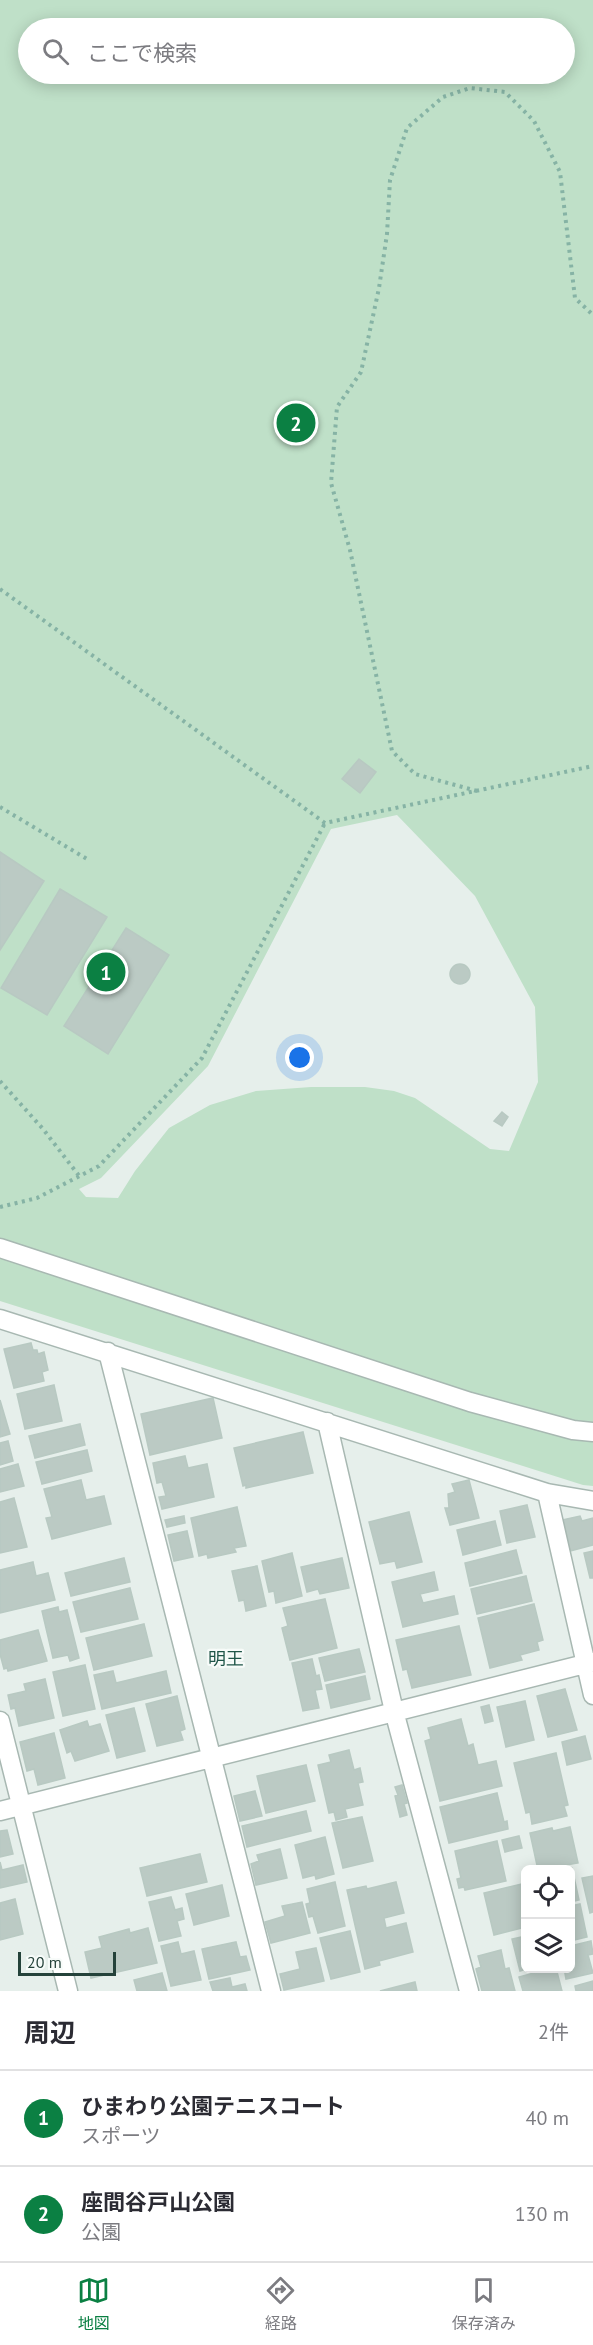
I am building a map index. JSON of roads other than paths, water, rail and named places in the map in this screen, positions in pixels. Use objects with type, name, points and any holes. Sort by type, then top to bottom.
[{"type":"street","points":[[0,1248],[470,1402],[573,1430],[593,1432]]},
{"type":"street","points":[[0,1319],[547,1493],[593,1501]]},
{"type":"street","points":[[108,1352],[271,1991]]},
{"type":"street","points":[[327,1422],[394,1711],[469,1991]]},
{"type":"street","points":[[547,1493],[589,1663],[593,1695]]},
{"type":"street","points":[[0,1811],[589,1663]]},
{"type":"street","points":[[0,1721],[68,1991]]},
{"type":"place","name":"座間谷戸山公園","points":[[296,423]]},
{"type":"place","name":"ひまわり公園テニスコート","points":[[106,972]]},
{"type":"district","name":"明王","points":[[226,1659]]}]
